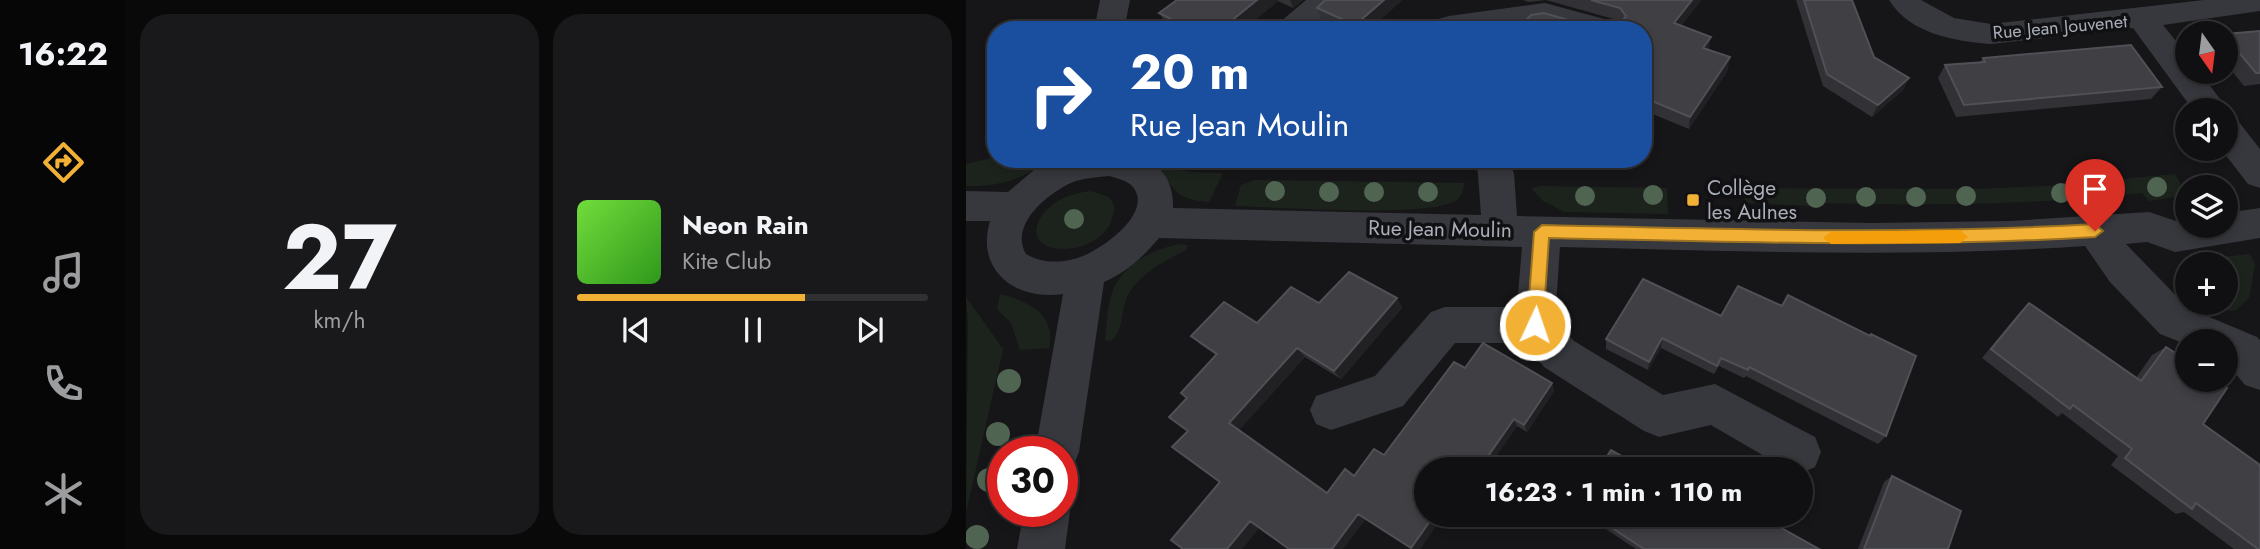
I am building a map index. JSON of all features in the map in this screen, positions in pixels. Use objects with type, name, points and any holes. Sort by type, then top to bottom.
[{"type":"street","points":[[1111,21],[1115,0]]},
{"type":"street","points":[[1300,21],[1324,0]]},
{"type":"street","name":"Rue Jean Jouvenet","points":[[1904,0],[1913,10],[1935,23],[1960,32],[1991,34],[2142,19],[2248,5],[2257,0]]},
{"type":"street","points":[[1447,19],[1545,13],[1575,21]]},
{"type":"street","name":"Rue Jean Jouvenet","points":[[2142,19],[2202,98]]},
{"type":"street","points":[[2238,146],[2260,174]]},
{"type":"street","points":[[1073,168],[1046,180],[1015,207],[1005,226],[1002,243],[1006,259],[1019,272],[1037,278],[1060,279],[1086,273],[1118,258],[1143,235],[1157,204],[1154,187],[1145,174],[1131,168]]},
{"type":"street","points":[[1494,168],[1500,231]]},
{"type":"street","points":[[2238,201],[2260,201]]},
{"type":"street","points":[[966,206],[1015,207]]},
{"type":"street","name":"Rue Jean Moulin","points":[[2149,227],[2161,214],[2175,211]]},
{"type":"street","name":"Rue Jean Moulin","points":[[1150,223],[1871,239],[2010,236],[2149,227],[2175,237],[2260,223]]},
{"type":"street","points":[[2095,231],[2124,270],[2174,321],[2193,329]]},
{"type":"street","points":[[1542,232],[1535,325],[1559,354],[1659,416],[1715,404],[1799,452]]},
{"type":"street","points":[[1060,436],[1086,273]]},
{"type":"street","points":[[1331,410],[1388,392],[1445,325],[1535,325]]},
{"type":"street","points":[[2238,348],[2260,371]]},
{"type":"street","points":[[1041,549],[1044,527]]},
{"type":"shaded area","points":[[987,159],[987,168],[1037,168],[1011,180],[966,186],[966,164]]},
{"type":"shaded area","points":[[1157,168],[1223,173],[1209,202],[1178,193]]},
{"type":"shaded area","points":[[2176,175],[2175,197],[2149,201],[2142,193],[2019,202],[1815,203],[1814,206],[1745,203],[1744,188],[1976,189]]},
{"type":"shaded area","points":[[1254,180],[1464,183],[1462,194],[1455,201],[1414,209],[1235,206],[1241,185]]},
{"type":"shaded area","points":[[1531,188],[1667,188],[1668,214],[1564,212],[1543,201]]},
{"type":"shaded area","points":[[1091,191],[1109,197],[1114,205],[1110,224],[1099,237],[1083,246],[1066,249],[1051,247],[1040,241],[1036,230],[1043,214],[1053,204],[1077,193]]},
{"type":"shaded area","points":[[1179,244],[1188,245],[1186,250],[1151,270],[1130,291],[1118,332],[1111,341],[1105,340],[1110,301],[1121,276],[1148,255]]},
{"type":"shaded area","points":[[2250,254],[2255,265],[2249,298],[2238,308],[2238,255]]},
{"type":"shaded area","points":[[1000,294],[1038,311],[1049,326],[1049,348],[1020,350],[1011,323],[997,309]]},
{"type":"shaded area","points":[[966,297],[1003,349],[966,513],[968,324]]},
{"type":"building","points":[[1177,0],[1257,0],[1231,21],[1175,21],[1159,13]]},
{"type":"building","points":[[1325,0],[1384,0],[1360,21],[1346,21],[1317,8]]},
{"type":"building","points":[[1591,0],[1692,0],[1674,23],[1711,37],[1703,48],[1730,57],[1690,117],[1652,101],[1652,21],[1525,21],[1531,15],[1544,13],[1568,20],[1623,20],[1626,16],[1620,8]]},
{"type":"building","points":[[1804,0],[1852,0],[1874,57],[1909,78],[1878,105],[1827,74]]},
{"type":"building","points":[[2260,31],[2260,73],[2256,73],[2238,51],[2238,33]]},
{"type":"building","points":[[2131,45],[2162,87],[1964,105],[1945,65],[1985,62],[1983,58]]},
{"type":"building","points":[[1349,272],[1397,298],[1334,371],[1297,348],[1229,423],[1327,493],[1345,469],[1354,476],[1374,449],[1384,455],[1454,362],[1465,368],[1483,343],[1552,383],[1524,425],[1514,419],[1487,457],[1414,457],[1414,527],[1426,527],[1411,548],[1358,514],[1332,549],[1289,549],[1250,521],[1227,549],[1183,549],[1171,540],[1220,482],[1172,447],[1188,431],[1169,417],[1187,398],[1181,393],[1217,354],[1191,336],[1224,302],[1257,323],[1291,287],[1319,303]]},
{"type":"building","points":[[1643,279],[1721,316],[1738,286],[1782,306],[1788,295],[1916,356],[1886,436],[1749,367],[1748,370],[1721,358],[1717,366],[1662,338],[1649,362],[1606,339]]},
{"type":"building","points":[[2029,303],[2141,381],[2166,347],[2175,353],[2175,392],[2224,392],[2203,424],[2260,465],[2260,549],[2196,503],[2192,509],[2125,458],[2132,449],[2073,405],[2070,409],[1991,349]]},
{"type":"building","points":[[1611,450],[1624,457],[1607,457]]},
{"type":"building","points":[[1892,476],[1961,511],[1948,549],[1864,549]]},
{"type":"building","points":[[1611,527],[1779,527],[1819,549],[1644,549]]},
{"type":"slow traffic","points":[[1831,238],[1960,237]]},
{"type":"place","name":"Collège les Aulnes","points":[[1693,200]]},
{"type":"route","points":[[1535,325],[1542,232],[1871,239],[2095,231]]}]
